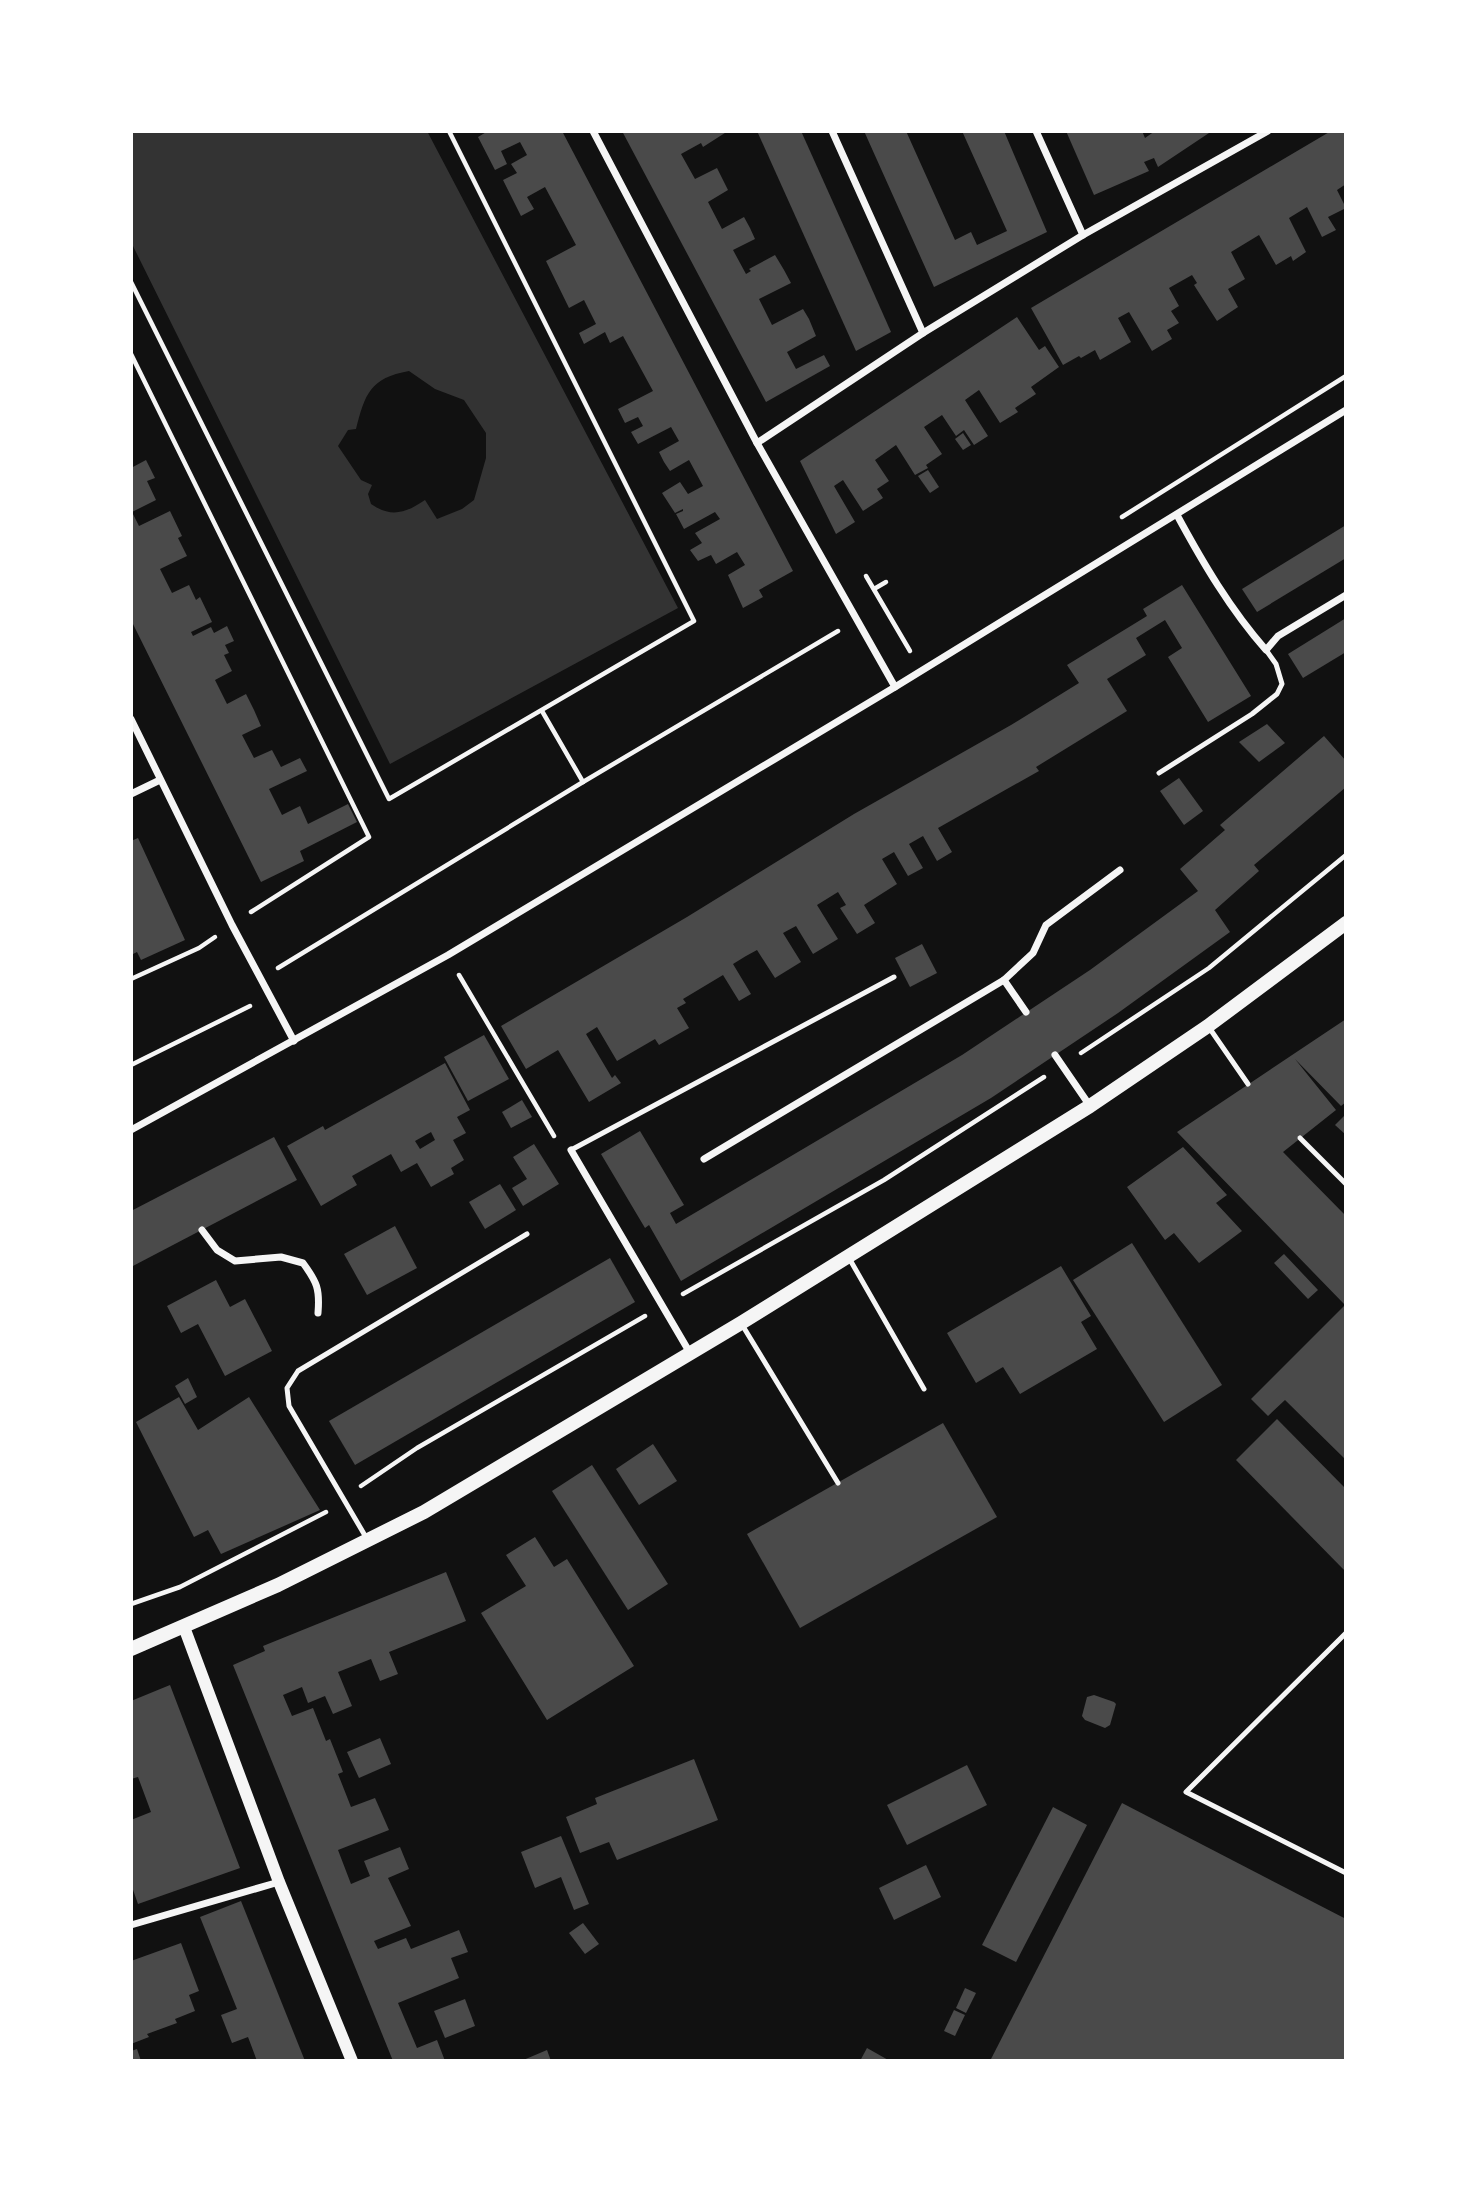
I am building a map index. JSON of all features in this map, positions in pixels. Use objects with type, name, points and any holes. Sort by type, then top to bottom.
[{"type":"main road","points":[[131,1649],[369,1541],[424,1512],[741,1323],[1090,1106],[1208,1026],[1346,923]]},
{"type":"street","points":[[593,131],[757,443],[895,687]]},
{"type":"street","points":[[832,131],[923,333]]},
{"type":"street","points":[[1036,131],[1083,235]]},
{"type":"street","points":[[757,443],[923,333],[1083,235],[1268,131]]},
{"type":"street","points":[[131,1130],[448,955],[895,687],[1346,410]]},
{"type":"street","points":[[1177,515],[1209,575],[1248,630],[1266,650],[1278,636],[1346,595]]},
{"type":"street","points":[[131,719],[232,925],[294,1041]]},
{"type":"street","points":[[131,794],[160,780]]},
{"type":"street","points":[[704,1159],[1004,980],[1033,953],[1046,925],[1120,870]]},
{"type":"street","points":[[1004,980],[1027,1012]]},
{"type":"street","points":[[1055,1055],[1090,1106]]},
{"type":"street","points":[[571,1150],[690,1353]]},
{"type":"street","points":[[202,1230],[217,1250],[235,1261],[281,1257],[303,1263],[317,1284],[320,1294],[318,1313]]},
{"type":"street","points":[[184,1627],[279,1882],[352,2061]]},
{"type":"street","points":[[131,1925],[279,1882]]},
{"type":"lane","points":[[1159,773],[1252,714],[1277,694],[1282,684],[1276,664],[1266,650]]},
{"type":"lane","points":[[571,1150],[894,977]]},
{"type":"lane","points":[[1208,1026],[1248,1084]]},
{"type":"lane","points":[[1300,1138],[1346,1184]]},
{"type":"lane","points":[[369,1541],[289,1406],[286,1388],[298,1371],[527,1234]]},
{"type":"lane","points":[[847,1256],[924,1389]]},
{"type":"lane","points":[[741,1323],[838,1483]]},
{"type":"lane","points":[[1346,1633],[1185,1792],[1346,1873]]},
{"type":"path","points":[[131,282],[389,799],[694,621],[449,131]]},
{"type":"path","points":[[131,354],[369,837],[199,948],[131,979]]},
{"type":"path","points":[[1121,517],[1346,376]]},
{"type":"path","points":[[866,576],[909,652],[921,644]]},
{"type":"path","points":[[874,589],[886,582]]},
{"type":"path","points":[[259,978],[857,620]]},
{"type":"path","points":[[541,711],[583,782]]},
{"type":"path","points":[[131,1604],[180,1587],[320,1517],[417,1448],[884,1180],[1209,968],[1346,855]]},
{"type":"path","points":[[448,955],[556,1139],[571,1150]]},
{"type":"path","points":[[131,1065],[269,997]]},
{"type":"shaded area","points":[[131,131],[427,131],[678,608],[390,764],[131,242]],"holes":[[[409,371],[435,389],[464,400],[486,433],[486,458],[474,500],[462,509],[437,519],[425,500],[405,511],[392,512],[378,508],[371,504],[368,494],[372,485],[361,480],[338,446],[348,430],[356,429],[366,397],[377,383]]]},
{"type":"building","points":[[488,131],[562,131],[793,571],[759,590],[763,597],[743,608],[728,575],[745,565],[737,552],[716,564],[711,555],[698,561],[690,550],[702,543],[695,533],[720,519],[715,512],[684,529],[676,514],[683,509],[675,513],[662,493],[680,482],[688,494],[703,486],[689,460],[670,471],[664,462],[659,452],[679,441],[671,427],[638,444],[631,432],[643,426],[638,417],[625,423],[618,409],[653,391],[623,336],[610,343],[605,332],[584,344],[579,333],[596,324],[584,300],[569,308],[546,261],[576,245],[545,187],[527,197],[534,209],[521,216],[503,180],[517,173],[511,164],[527,155],[520,142],[501,151],[507,164],[495,170],[478,137]]},
{"type":"building","points":[[622,131],[728,131],[703,147],[701,143],[681,154],[695,179],[717,168],[728,190],[708,202],[722,229],[744,217],[750,228],[755,239],[733,250],[746,274],[751,271],[749,269],[775,255],[791,283],[759,299],[772,325],[803,309],[809,319],[816,336],[787,352],[796,369],[824,355],[830,366],[766,402]]},
{"type":"building","points":[[757,131],[801,131],[891,332],[856,351]]},
{"type":"building","points":[[864,131],[906,131],[955,240],[971,232],[977,245],[1007,231],[962,131],[1004,131],[1047,232],[934,287]]},
{"type":"building","points":[[1066,131],[1142,131],[1145,138],[1155,131],[1212,131],[1158,167],[1154,158],[1144,162],[1149,171],[1094,195]]},
{"type":"building","points":[[1331,131],[1346,131],[1346,184],[1337,190],[1346,208],[1328,217],[1336,230],[1322,237],[1307,207],[1289,218],[1306,252],[1293,261],[1291,256],[1276,265],[1259,235],[1231,252],[1245,279],[1228,289],[1238,307],[1217,321],[1194,285],[1197,283],[1192,275],[1169,288],[1179,306],[1171,311],[1179,323],[1167,330],[1172,339],[1152,351],[1129,312],[1118,318],[1131,342],[1100,360],[1095,350],[1063,365],[1031,308]]},
{"type":"building","points":[[1017,317],[1039,350],[1045,346],[1059,367],[1031,387],[1036,394],[1015,408],[1018,412],[1000,423],[979,390],[965,400],[988,436],[974,445],[964,430],[956,436],[942,415],[924,427],[942,454],[926,465],[928,468],[915,475],[896,445],[875,460],[889,481],[877,489],[883,498],[863,511],[843,480],[834,486],[855,522],[836,534],[800,461]]},
{"type":"building","points":[[963,433],[971,445],[963,450],[955,439]]},
{"type":"building","points":[[146,460],[155,478],[147,481],[156,500],[132,512],[139,526],[170,511],[182,536],[178,538],[187,556],[160,569],[172,593],[189,585],[196,600],[200,597],[212,622],[191,632],[193,636],[211,627],[214,633],[227,626],[234,641],[225,645],[229,653],[224,655],[232,671],[215,680],[227,704],[246,694],[261,726],[242,735],[254,758],[272,750],[281,767],[300,758],[307,771],[269,789],[282,815],[300,806],[308,824],[348,804],[357,822],[300,851],[304,861],[261,882],[131,620],[131,468]]},
{"type":"building","points":[[928,470],[939,487],[930,493],[918,476]]},
{"type":"building","points":[[1346,525],[1346,558],[1257,612],[1242,589]]},
{"type":"building","points":[[1182,585],[1251,696],[1208,722],[1168,657],[1182,648],[1165,620],[1136,638],[1146,655],[1107,679],[1127,711],[1036,767],[1039,771],[938,828],[952,852],[937,861],[923,836],[909,844],[923,868],[908,876],[894,852],[882,859],[897,884],[864,905],[875,923],[857,934],[840,908],[846,905],[838,892],[817,905],[838,939],[813,954],[796,926],[783,933],[801,962],[775,978],[757,950],[733,964],[751,994],[739,1001],[723,975],[683,999],[686,1003],[677,1008],[689,1028],[659,1045],[655,1039],[617,1061],[597,1027],[586,1034],[612,1078],[615,1075],[621,1083],[589,1102],[558,1050],[526,1069],[501,1026],[687,917],[854,814],[1079,683],[1067,665],[1147,616],[1143,609]]},
{"type":"building","points":[[1346,618],[1346,652],[1303,678],[1288,654]]},
{"type":"building","points":[[1267,724],[1285,743],[1259,762],[1239,742]]},
{"type":"building","points":[[1324,736],[1346,761],[1346,787],[1254,865],[1259,871],[1215,910],[1230,932],[1118,1013],[991,1098],[681,1281],[649,1225],[645,1228],[601,1154],[640,1131],[684,1205],[670,1213],[676,1224],[962,1055],[1090,970],[1198,891],[1180,869],[1225,830],[1220,825]]},
{"type":"building","points":[[1179,778],[1203,811],[1184,825],[1160,791]]},
{"type":"building","points":[[138,838],[185,940],[141,960],[137,952],[131,955],[131,841]]},
{"type":"building","points":[[922,944],[937,973],[910,987],[895,958]]},
{"type":"building","points":[[1346,1019],[1346,1102],[1341,1106],[1295,1059],[1336,1110],[1283,1152],[1346,1216],[1346,1460],[1285,1400],[1268,1416],[1251,1399],[1345,1305],[1177,1132]]},
{"type":"building","points":[[484,1035],[509,1079],[468,1101],[444,1057]]},
{"type":"building","points":[[445,1063],[470,1110],[457,1117],[466,1133],[453,1140],[464,1160],[451,1168],[454,1174],[431,1187],[417,1163],[401,1172],[391,1154],[352,1176],[357,1185],[321,1206],[287,1146],[323,1126],[325,1130]],"holes":[[[431,1132],[435,1140],[420,1149],[415,1141]]]},
{"type":"building","points":[[522,1100],[532,1117],[511,1128],[502,1112]]},
{"type":"building","points":[[1346,1114],[1346,1135],[1335,1125]]},
{"type":"building","points":[[274,1137],[297,1180],[131,1267],[131,1211]]},
{"type":"building","points":[[534,1144],[559,1184],[523,1206],[512,1188],[527,1179],[513,1157]]},
{"type":"building","points":[[1183,1147],[1227,1195],[1216,1203],[1242,1231],[1199,1263],[1174,1233],[1165,1240],[1127,1187]]},
{"type":"building","points":[[500,1184],[516,1210],[485,1229],[469,1202]]},
{"type":"building","points":[[395,1226],[417,1268],[367,1295],[344,1254]]},
{"type":"building","points":[[1132,1243],[1222,1385],[1164,1422],[1073,1280]]},
{"type":"building","points":[[1284,1254],[1318,1290],[1308,1299],[1274,1263]]},
{"type":"building","points":[[610,1258],[635,1302],[355,1465],[329,1421]]},
{"type":"building","points":[[1061,1266],[1091,1316],[1081,1322],[1097,1349],[1020,1394],[1003,1367],[976,1383],[947,1333]]},
{"type":"building","points":[[216,1280],[230,1307],[245,1299],[272,1351],[225,1376],[198,1324],[181,1333],[167,1306]]},
{"type":"building","points":[[188,1378],[197,1397],[185,1404],[175,1386]]},
{"type":"building","points":[[179,1397],[198,1430],[249,1397],[320,1510],[221,1554],[208,1530],[194,1537],[136,1422]]},
{"type":"building","points":[[1277,1419],[1346,1489],[1346,1572],[1236,1460]]},
{"type":"building","points":[[943,1423],[997,1517],[800,1628],[747,1534]]},
{"type":"building","points":[[653,1444],[677,1481],[639,1505],[616,1469]]},
{"type":"building","points":[[592,1465],[668,1584],[628,1610],[552,1491]]},
{"type":"building","points":[[535,1537],[554,1567],[567,1559],[634,1666],[547,1720],[481,1613],[526,1586],[506,1555]]},
{"type":"building","points":[[446,1572],[466,1621],[389,1652],[398,1674],[380,1681],[371,1659],[338,1672],[352,1706],[333,1714],[325,1696],[308,1703],[302,1687],[283,1695],[292,1716],[313,1708],[326,1741],[330,1739],[343,1772],[338,1774],[351,1807],[375,1798],[389,1830],[338,1850],[351,1884],[370,1876],[364,1861],[400,1847],[409,1869],[388,1878],[411,1926],[374,1941],[378,1949],[406,1938],[411,1949],[459,1930],[468,1952],[451,1958],[459,1978],[398,2003],[417,2048],[437,2040],[445,2061],[393,2061],[233,1665],[265,1651],[263,1646]]},
{"type":"building","points":[[170,1685],[240,1868],[138,1904],[131,1884],[131,1820],[151,1812],[138,1777],[131,1779],[131,1701]]},
{"type":"building","points":[[1094,1695],[1116,1704],[1110,1725],[1105,1728],[1085,1720],[1082,1716],[1087,1697]]},
{"type":"building","points":[[380,1738],[391,1764],[359,1778],[347,1752]]},
{"type":"building","points":[[694,1759],[718,1820],[617,1860],[609,1842],[580,1853],[566,1817],[597,1804],[595,1798]]},
{"type":"building","points":[[967,1765],[987,1805],[907,1845],[887,1805]]},
{"type":"building","points":[[1122,1803],[1346,1919],[1346,2061],[990,2061]]},
{"type":"building","points":[[1053,1807],[1087,1825],[1016,1962],[982,1945]]},
{"type":"building","points":[[561,1836],[589,1904],[574,1910],[561,1877],[535,1888],[521,1852]]},
{"type":"building","points":[[926,1865],[941,1897],[894,1920],[879,1888]]},
{"type":"building","points":[[241,1901],[305,2061],[257,2061],[248,2037],[232,2043],[221,2015],[237,2009],[200,1917]]},
{"type":"building","points":[[583,1923],[599,1944],[585,1954],[569,1933]]},
{"type":"building","points":[[181,1943],[199,1991],[189,1995],[195,2011],[175,2019],[177,2023],[147,2034],[149,2037],[131,2044],[131,1961]]},
{"type":"building","points":[[965,1988],[976,1993],[966,2013],[956,2008]]},
{"type":"building","points":[[465,1999],[475,2026],[445,2038],[434,2011]]},
{"type":"building","points":[[954,2010],[965,2015],[955,2036],[944,2031]]},
{"type":"building","points":[[867,2048],[890,2061],[860,2061]]},
{"type":"building","points":[[137,2049],[141,2061],[131,2061],[131,2051]]},
{"type":"building","points":[[547,2050],[551,2061],[521,2061]]}]
